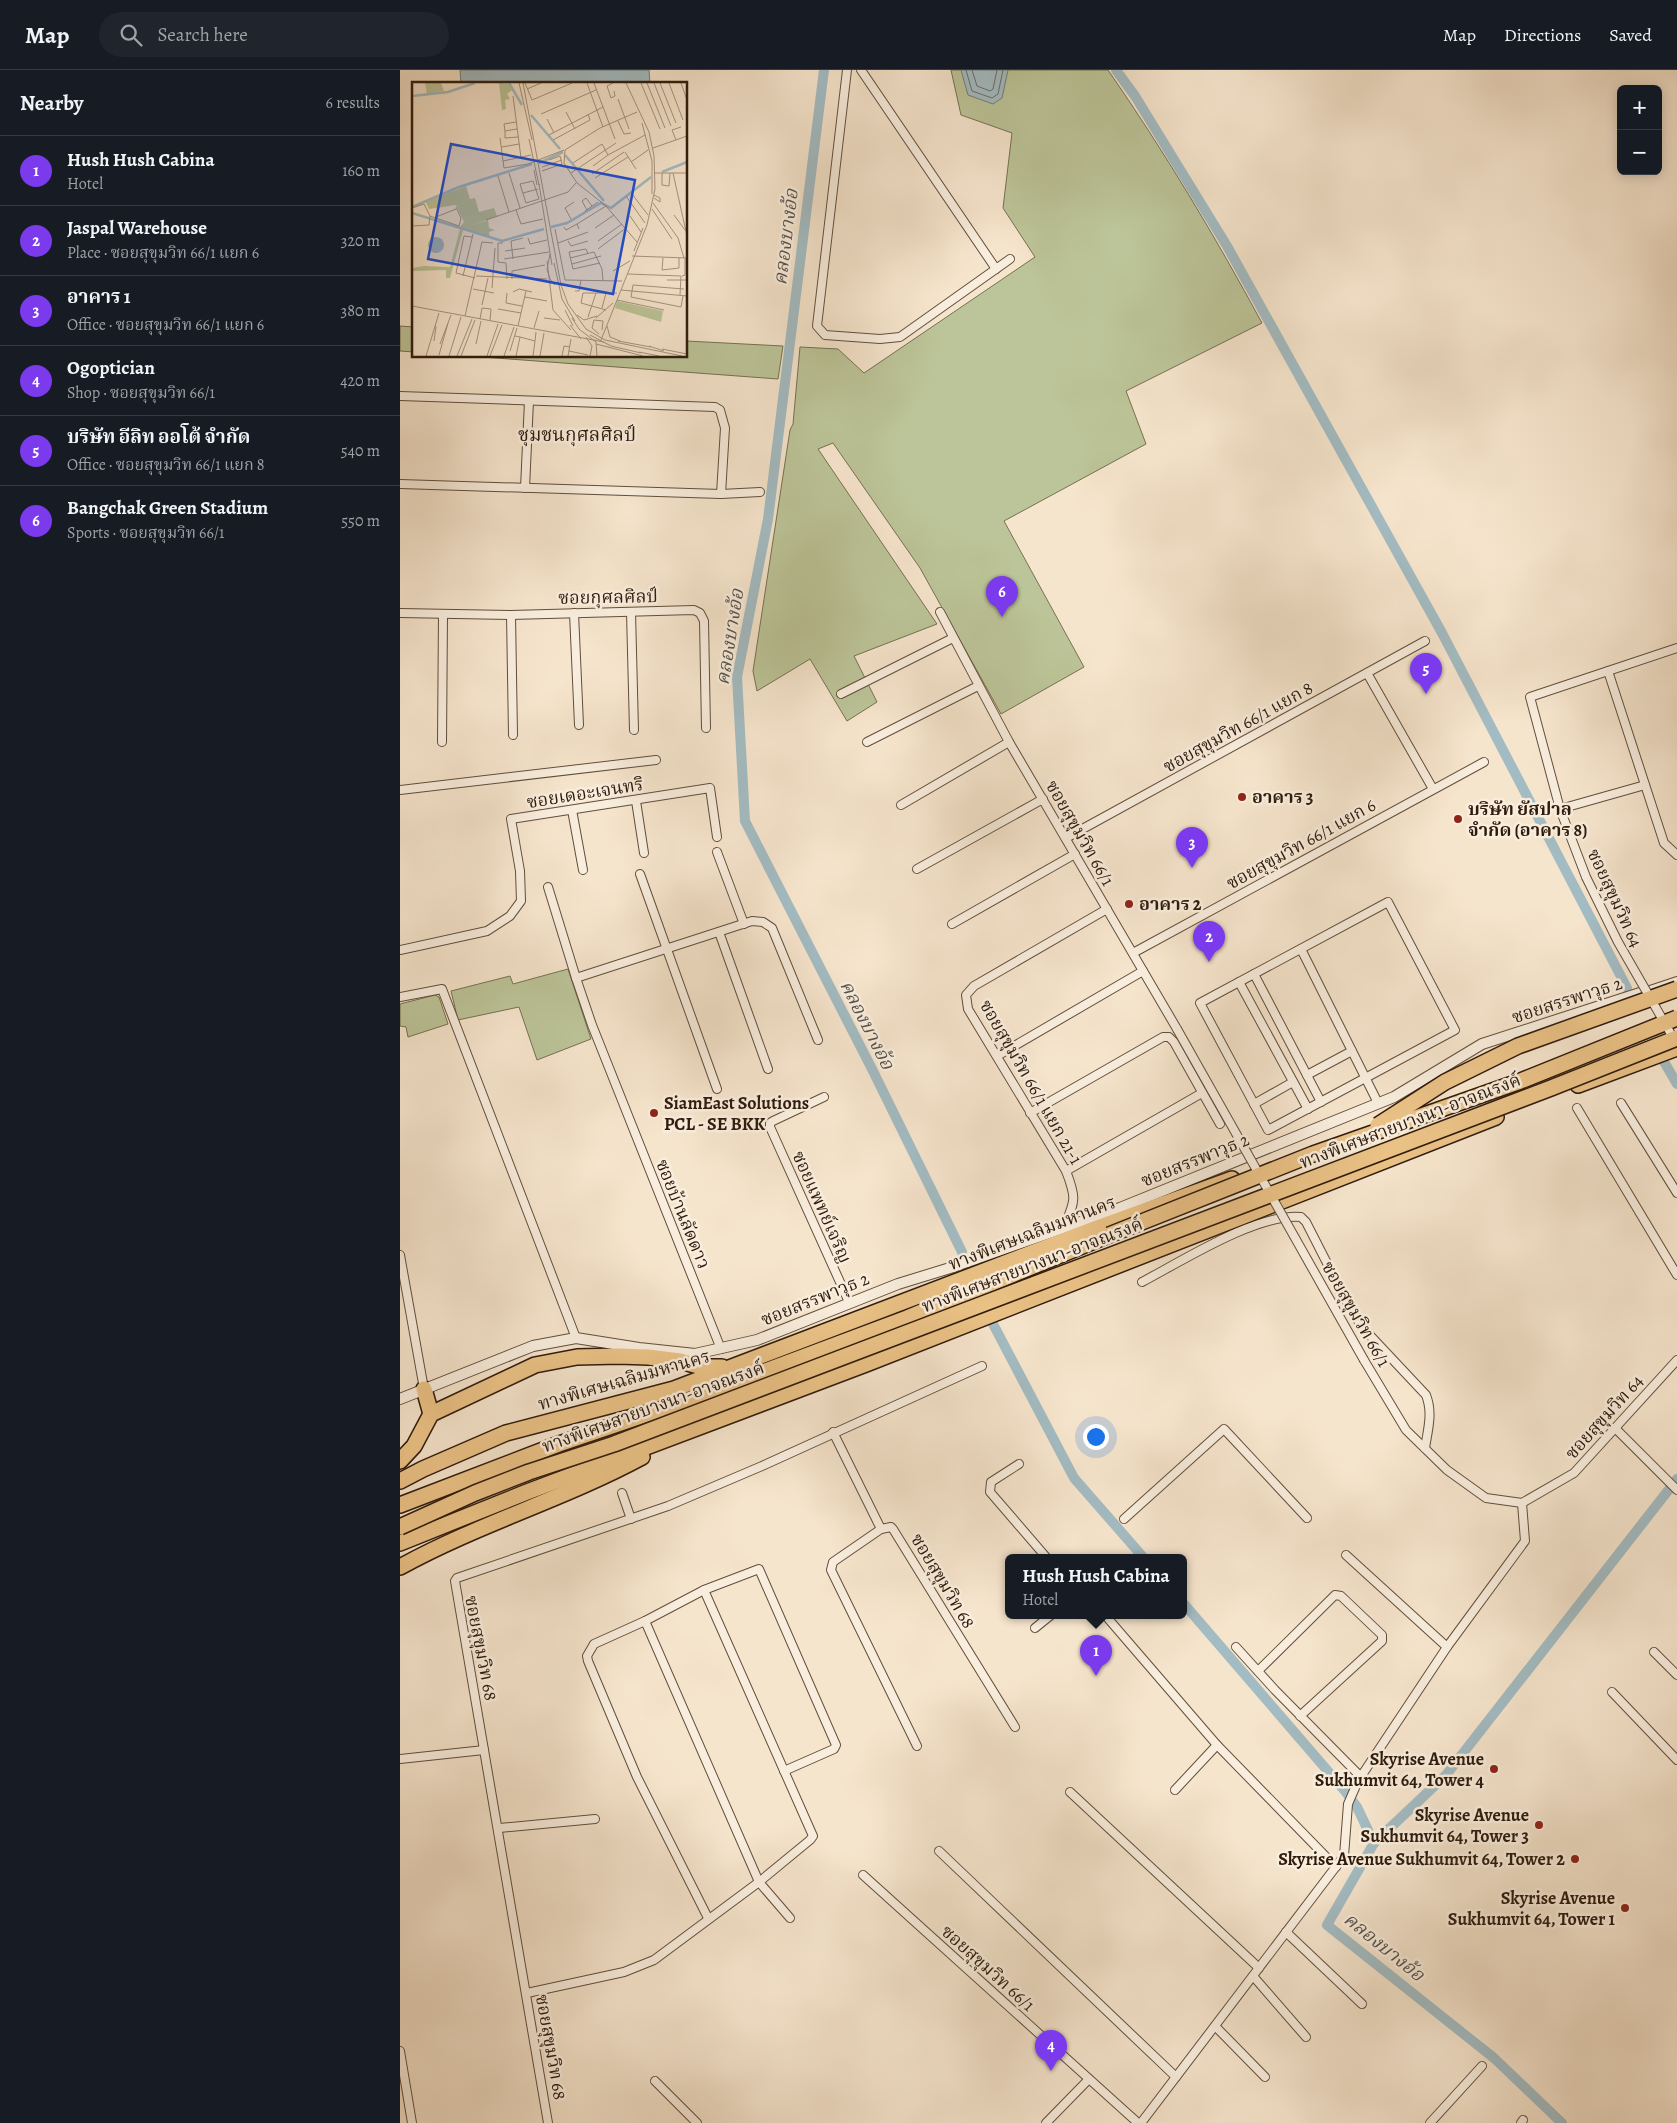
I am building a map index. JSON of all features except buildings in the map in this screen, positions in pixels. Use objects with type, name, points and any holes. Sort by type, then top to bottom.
[{"type":"highway","points":[[1358,1138],[1445,1082],[1518,1046],[1677,989]]},
{"type":"highway","name":"ทางพิเศษสายบางนา-อาจณรงค์","points":[[400,1505],[559,1444],[680,1403],[907,1318],[1185,1204],[1358,1138],[1518,1082],[1677,1018]]},
{"type":"highway","name":"ทางพิเศษเฉลิมมหานคร","points":[[400,1481],[506,1433],[674,1389],[1089,1231],[1371,1128],[1512,1081],[1677,1018]]},
{"type":"highway","name":"ทางพิเศษสายบางนา-อาจณรงค์","points":[[400,1527],[474,1493],[520,1475],[642,1433],[1532,1095],[1677,1038]]},
{"type":"highway","points":[[400,1543],[453,1521],[912,1346],[1677,1046]]},
{"type":"highway","points":[[400,1461],[414,1446],[431,1414],[535,1365],[577,1357],[648,1357],[680,1361],[702,1367],[736,1366]]},
{"type":"highway","points":[[424,1389],[431,1414]]},
{"type":"highway","points":[[400,1567],[472,1532],[602,1478],[698,1427]]},
{"type":"highway","points":[[400,1553],[453,1521]]},
{"type":"street","points":[[847,70],[817,326],[825,335],[880,339],[900,337],[1010,259]]},
{"type":"street","points":[[861,70],[996,270]]},
{"type":"street","points":[[400,396],[715,407],[720,410],[725,428],[721,494]]},
{"type":"street","points":[[525,488],[529,401]]},
{"type":"street","points":[[400,484],[721,494],[760,492]]},
{"type":"street","name":"ซอยกุศลศิลป์","points":[[400,614],[511,615],[694,610],[700,613],[704,621],[706,728]]},
{"type":"street","points":[[631,612],[634,730]]},
{"type":"street","name":"ซอยสุขุมวิท 66/1","points":[[863,1874],[1139,2123],[1344,1856],[1348,1804],[1359,1779],[1447,1647],[1526,1541],[1522,1503],[1486,1498],[1447,1470],[1406,1430],[1364,1360],[1177,1029],[1009,742],[940,612]]},
{"type":"street","points":[[574,613],[579,725]]},
{"type":"street","points":[[442,742],[443,614]]},
{"type":"street","points":[[511,615],[513,735]]},
{"type":"street","points":[[841,694],[953,638]]},
{"type":"street","name":"ซอยสุขุมวิท 66/1 แยก 8","points":[[1066,838],[1426,641]]},
{"type":"street","points":[[1677,648],[1608,670],[1664,843],[1673,849],[1677,855]]},
{"type":"street","name":"ซอยสุขุมวิท 64","points":[[1608,670],[1530,697],[1560,809],[1586,877],[1618,942],[1677,1046]]},
{"type":"street","points":[[1367,673],[1433,789]]},
{"type":"street","points":[[867,742],[978,686]]},
{"type":"street","points":[[901,805],[1009,742]]},
{"type":"street","points":[[400,790],[656,760]]},
{"type":"street","name":"ซอยสุขุมวิท 66/1 แยก 6","points":[[1133,953],[1484,762]]},
{"type":"street","points":[[1560,809],[1645,785]]},
{"type":"street","name":"ซอยเดอะเจนทริ","points":[[400,950],[488,931],[510,916],[521,901],[520,871],[511,819],[710,788],[717,836]]},
{"type":"street","points":[[918,869],[1043,799]]},
{"type":"street","points":[[636,801],[644,853]]},
{"type":"street","points":[[572,810],[583,870]]},
{"type":"street","points":[[717,852],[744,924]]},
{"type":"street","points":[[952,924],[1075,854]]},
{"type":"street","points":[[640,874],[717,1090]]},
{"type":"street","name":"ซอยบ้านลัดดาว","points":[[548,887],[576,978],[607,1062],[721,1349]]},
{"type":"street","points":[[1388,902],[1455,1030],[1268,1130],[1200,1003],[1254,974],[1388,902]]},
{"type":"street","name":"ซอยสุขุมวิท 66/1 แยก 21-1","points":[[1064,1227],[1074,1205],[1074,1190],[1066,1171],[968,1009],[966,995],[974,986],[1107,909]]},
{"type":"street","points":[[576,978],[759,920],[770,927],[818,1040]]},
{"type":"street","points":[[719,932],[768,1069]]},
{"type":"street","points":[[1301,949],[1378,1103]]},
{"type":"street","points":[[997,1056],[1143,971]]},
{"type":"street","points":[[1254,974],[1321,1102]]},
{"type":"street","name":"ซอยสรรพาวุธ 2","points":[[400,1399],[532,1346],[576,1338],[639,1348],[695,1354],[757,1340],[849,1302],[1120,1208],[1394,1097],[1482,1044],[1677,981]]},
{"type":"street","points":[[1239,982],[1308,1109]]},
{"type":"street","points":[[400,997],[442,989],[576,1338]]},
{"type":"street","points":[[1030,1114],[1163,1037],[1169,1037],[1174,1042],[1220,1124]]},
{"type":"street","points":[[1307,1075],[1352,1051]]},
{"type":"street","points":[[1254,1104],[1293,1082]]},
{"type":"street","points":[[1066,1171],[1202,1093]]},
{"type":"street","name":"ซอยแพทย์เจริญ","points":[[824,1097],[773,1121],[770,1123],[770,1127],[849,1302]]},
{"type":"street","points":[[1621,1103],[1677,1193]]},
{"type":"street","points":[[1577,1108],[1677,1275]]},
{"type":"street","points":[[1142,1282],[1232,1235],[1277,1218],[1301,1217],[1306,1222],[1352,1312],[1364,1329],[1426,1395],[1430,1404],[1430,1417],[1425,1448]]},
{"type":"street","points":[[400,1255],[424,1389]]},
{"type":"street","name":"ซอยสุขุมวิท 64","points":[[1522,1503],[1574,1473],[1677,1360]]},
{"type":"street","name":"ซอยสุขุมวิท 68","points":[[548,2123],[527,1993],[513,1923],[499,1828],[455,1581],[457,1578],[668,1506],[762,1466],[982,1366]]},
{"type":"street","points":[[1615,1428],[1677,1490]]},
{"type":"street","points":[[1124,1519],[1224,1429],[1307,1518]]},
{"type":"street","points":[[834,1432],[881,1529],[833,1562],[831,1570],[917,1746]]},
{"type":"street","points":[[1019,1464],[991,1482],[990,1492],[1043,1554]]},
{"type":"street","points":[[622,1493],[631,1519]]},
{"type":"street","name":"ซอยสุขุมวิท 68","points":[[881,1529],[891,1527],[896,1532],[1015,1727]]},
{"type":"street","points":[[1346,1555],[1447,1647]]},
{"type":"street","points":[[708,1918],[637,1777],[588,1661],[587,1656],[594,1644],[645,1621],[704,1590],[756,1569],[762,1571],[836,1745],[834,1749],[784,1771]]},
{"type":"street","points":[[527,1993],[624,1972],[654,1960],[708,1918],[759,1882],[813,1836],[704,1590]]},
{"type":"street","points":[[1258,1671],[1334,1595],[1341,1596],[1382,1635],[1382,1641],[1300,1716]]},
{"type":"street","points":[[1035,1628],[1045,1619]]},
{"type":"street","points":[[1108,1619],[1217,1745],[1336,1867]]},
{"type":"street","points":[[645,1621],[759,1882],[790,1918]]},
{"type":"street","points":[[1236,1647],[1359,1779]]},
{"type":"street","points":[[1654,1652],[1677,1674]]},
{"type":"street","points":[[1612,1692],[1677,1760]]},
{"type":"street","points":[[1175,1790],[1217,1745]]},
{"type":"street","points":[[400,1759],[484,1750]]},
{"type":"street","points":[[1070,1792],[1259,1968]]},
{"type":"street","points":[[499,1828],[595,1819]]},
{"type":"street","points":[[939,1851],[1176,2077]]},
{"type":"street","points":[[1286,1932],[1362,2004]]},
{"type":"street","points":[[1253,1976],[1306,2037]]},
{"type":"street","points":[[1215,2026],[1265,2076]]},
{"type":"street","points":[[400,2052],[412,2123]]},
{"type":"street","points":[[1430,2123],[1482,2066]]},
{"type":"street","points":[[1046,2123],[1089,2079]]},
{"type":"street","points":[[656,2081],[697,2123]]},
{"type":"green space","points":[[951,70],[1108,70],[1188,194],[1262,323],[1126,391],[1146,444],[1004,521],[1084,667],[1001,714],[920,568],[833,443],[818,449],[937,624],[854,656],[877,702],[847,721],[810,659],[757,691],[753,671],[790,430],[793,424],[800,347],[838,349],[864,373],[1035,257],[1003,208],[1012,133],[961,115]]},
{"type":"green space","points":[[400,326],[412,327],[412,352],[400,351]]},
{"type":"green space","points":[[688,341],[783,346],[778,379],[496,358],[688,358]]},
{"type":"green space","points":[[568,969],[591,1039],[537,1060],[519,1007],[458,1020],[451,991],[510,976],[513,984]]},
{"type":"green space","points":[[435,995],[439,997],[448,1024],[408,1037],[406,1027],[400,1026],[400,1004]]},
{"type":"water","points":[[460,70],[649,70],[650,82],[461,82]]},
{"type":"water","points":[[961,70],[1008,70],[1002,98],[993,104],[968,95]]},
{"type":"waterway","name":"คลองบางอ้อ","points":[[824,70],[768,519],[737,677],[745,821],[873,1071],[962,1252]]},
{"type":"waterway","points":[[1116,70],[1135,96],[1227,246],[1442,633],[1627,988]]},
{"type":"waterway","points":[[1663,1060],[1677,1084]]},
{"type":"waterway","name":"คลองบางอ้อ","points":[[992,1322],[1074,1478],[1140,1554]]},
{"type":"waterway","points":[[1374,1843],[1446,1775],[1677,1479]]},
{"type":"waterway","name":"คลองบางอ้อ","points":[[1187,1607],[1345,1791],[1357,1807],[1374,1843],[1327,1925],[1494,2058],[1562,2123]]},
{"type":"place","name":"Bangchak Green Stadium","points":[[1002,617]]},
{"type":"place","name":"บริษัท อีลิท ออโต้ จำกัด","points":[[1426,694]]},
{"type":"place","name":"อาคาร 3","points":[[1242,797]]},
{"type":"place","name":"บริษัท ยัสปาล จำกัด (อาคาร 8)","points":[[1458,819]]},
{"type":"place","name":"อาคาร 1","points":[[1192,868]]},
{"type":"place","name":"อาคาร 2","points":[[1129,904]]},
{"type":"place","name":"Jaspal Warehouse","points":[[1209,962]]},
{"type":"place","name":"SiamEast Solutions PCL - SE BKK","points":[[654,1113]]},
{"type":"place","name":"Hush Hush Cabina","points":[[1096,1676]]},
{"type":"place","name":"Skyrise Avenue Sukhumvit 64, Tower 4","points":[[1494,1769]]},
{"type":"place","name":"Skyrise Avenue Sukhumvit 64, Tower 3","points":[[1539,1825]]},
{"type":"place","name":"Skyrise Avenue Sukhumvit 64, Tower 2","points":[[1575,1859]]},
{"type":"place","name":"Skyrise Avenue Sukhumvit 64, Tower 1","points":[[1625,1908]]},
{"type":"place","name":"Ogoptician","points":[[1051,2071]]},
{"type":"district","name":"ชุมชนกุศลศิลป์","points":[[577,435]]}]
